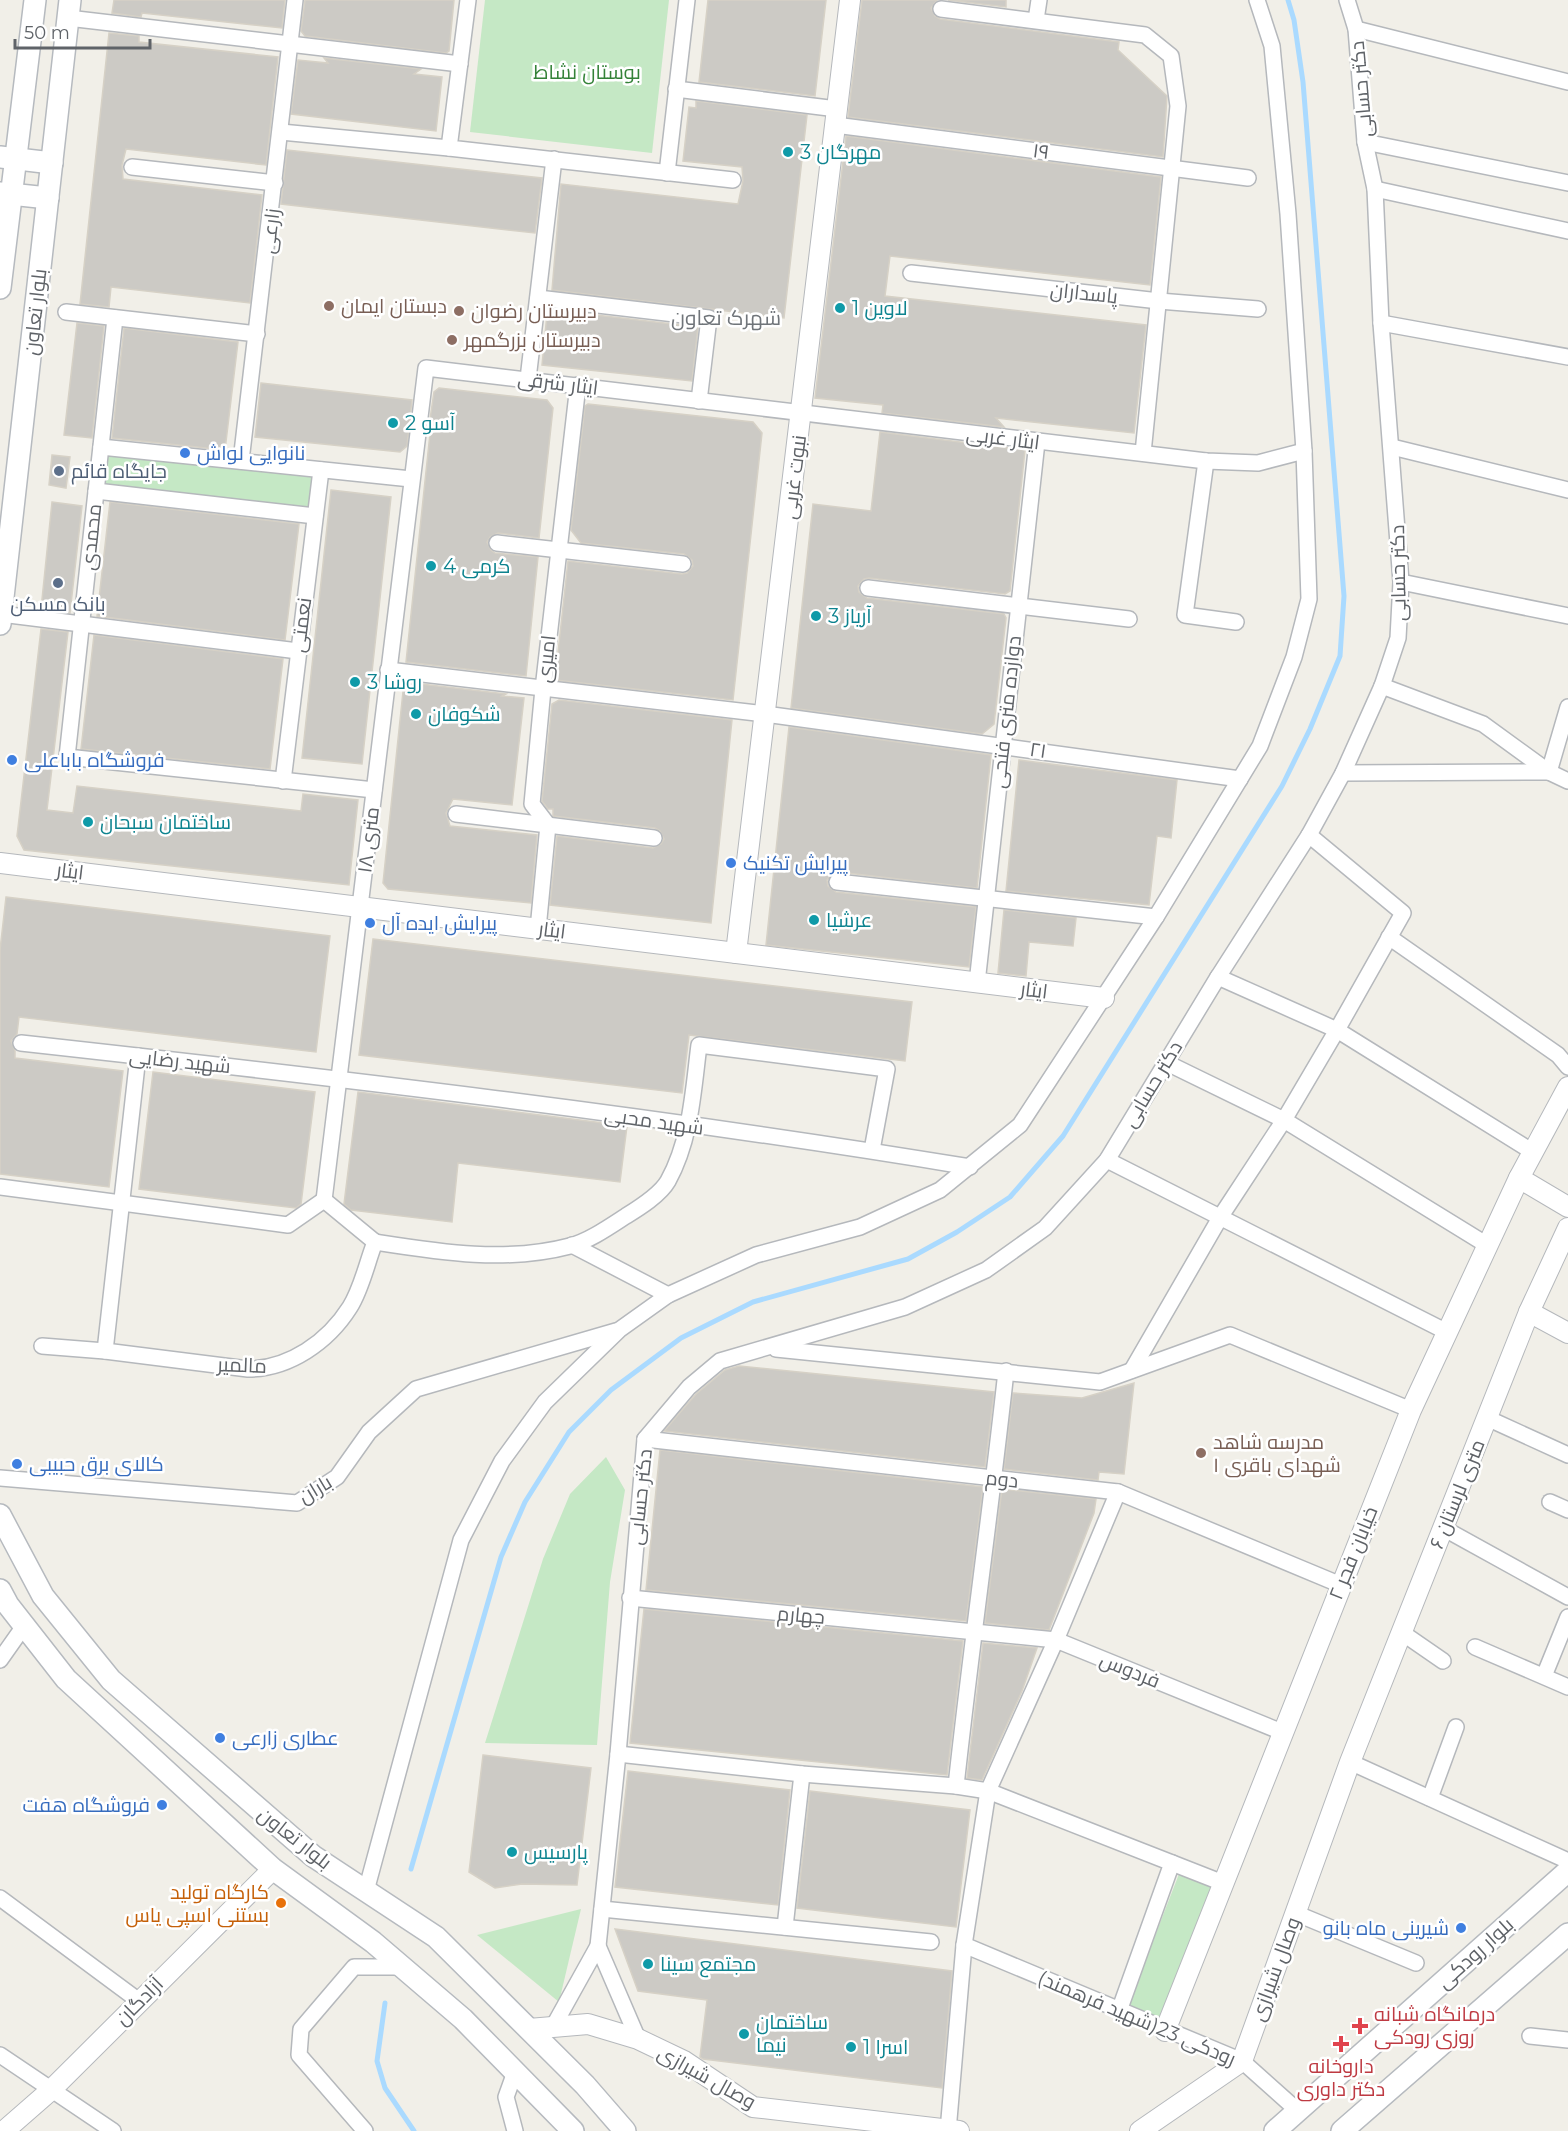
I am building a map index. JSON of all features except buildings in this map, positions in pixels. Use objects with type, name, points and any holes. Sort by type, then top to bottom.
[{"type":"main road","name":"بلوار تعاون","points":[[0,288],[8,158],[35,0]]},
{"type":"main road","name":"بلوار تعاون","points":[[1,619],[69,9]]},
{"type":"main road","points":[[8,158],[52,163]]},
{"type":"main road","points":[[6,194],[48,198]]},
{"type":"main road","name":"بلوار تعاون","points":[[0,1515],[43,1596],[111,1680],[313,1856],[435,1937],[529,2029],[625,2131]]},
{"type":"main road","name":"بلوار تعاون","points":[[0,1590],[24,1626],[66,1679],[273,1869],[373,1942],[463,2019],[573,2131]]},
{"type":"main road","name":"بلوار رودکی","points":[[1275,2131],[1568,1871]]},
{"type":"main road","points":[[1342,2131],[1568,1934]]},
{"type":"street","name":"زارعی","points":[[241,461],[295,0]]},
{"type":"street","points":[[449,148],[468,0]]},
{"type":"street","points":[[667,173],[687,0]]},
{"type":"street","name":"نبوت غربی","points":[[736,953],[850,0]]},
{"type":"street","points":[[1036,20],[1039,0]]},
{"type":"street","points":[[366,1891],[461,1540],[502,1461],[545,1402],[619,1330],[668,1295],[756,1255],[860,1227],[940,1190],[1020,1125],[1156,917],[1260,746],[1290,668],[1309,599],[1304,451],[1288,214],[1272,46],[1257,0]]},
{"type":"street","name":"دکتر حسابی","points":[[598,1946],[618,1754],[645,1439],[689,1387],[720,1361],[905,1307],[986,1270],[1045,1228],[1107,1160],[1218,976],[1309,835],[1343,773],[1382,686],[1398,638],[1401,582],[1382,323],[1375,189],[1365,142],[1356,29],[1347,0]]},
{"type":"street","points":[[69,9],[290,44],[460,64]]},
{"type":"street","points":[[942,9],[1145,35],[1171,56],[1178,106],[1143,453]]},
{"type":"street","points":[[1356,29],[1568,82]]},
{"type":"street","name":"۱۹","points":[[676,89],[836,117],[1248,178]]},
{"type":"street","points":[[281,132],[554,159],[733,180]]},
{"type":"street","points":[[1365,142],[1568,183]]},
{"type":"street","points":[[528,379],[554,159]]},
{"type":"street","points":[[132,167],[275,183]]},
{"type":"street","points":[[1375,189],[1568,231]]},
{"type":"street","name":"پاسداران","points":[[911,273],[1159,301],[1258,309]]},
{"type":"street","points":[[538,298],[709,318],[699,401]]},
{"type":"street","points":[[66,312],[257,334]]},
{"type":"street","name":"محمدی","points":[[115,318],[67,757],[283,781]]},
{"type":"street","points":[[1382,323],[1568,357]]},
{"type":"street","name":"ایثار شرقی","points":[[411,479],[426,368],[801,414]]},
{"type":"street","name":"امیری","points":[[548,825],[532,804],[558,550],[578,385]]},
{"type":"street","name":"ایثار غربی","points":[[801,414],[1206,461],[1258,463],[1304,451]]},
{"type":"street","name":"دوازده متری فتحی","points":[[977,983],[1037,442]]},
{"type":"street","points":[[101,447],[411,479]]},
{"type":"street","points":[[1392,447],[1568,490]]},
{"type":"street","points":[[1206,461],[1185,615],[1236,622]]},
{"type":"street","name":"نعمتی","points":[[283,781],[321,470]]},
{"type":"street","name":"۱۸ متری","points":[[324,1200],[411,479]]},
{"type":"street","points":[[96,491],[315,516]]},
{"type":"street","points":[[497,543],[684,564]]},
{"type":"street","points":[[1401,582],[1568,616]]},
{"type":"street","points":[[868,588],[1129,620]]},
{"type":"street","points":[[1,619],[81,624],[298,651]]},
{"type":"street","name":"۲۱","points":[[388,670],[765,714],[1240,779]]},
{"type":"street","points":[[1382,686],[1483,724],[1549,772],[1568,781]]},
{"type":"street","points":[[1549,772],[1568,707]]},
{"type":"street","points":[[1343,773],[1549,772]]},
{"type":"street","points":[[283,781],[374,790]]},
{"type":"street","points":[[456,814],[654,838]]},
{"type":"street","points":[[538,929],[548,825]]},
{"type":"street","points":[[1132,1371],[1221,1216],[1284,1120],[1403,913],[1309,835]]},
{"type":"street","name":"ایثار","points":[[0,863],[1104,998]]},
{"type":"street","points":[[837,882],[1156,917]]},
{"type":"street","points":[[1389,937],[1558,1055],[1568,1067]]},
{"type":"street","points":[[1218,976],[1337,1030],[1533,1152]]},
{"type":"street","name":"شهید رضایی","points":[[21,1043],[338,1078]]},
{"type":"street","points":[[0,1187],[122,1201],[288,1225],[324,1200],[375,1242],[425,1250],[515,1255],[572,1245],[630,1214],[666,1185],[678,1161],[689,1125],[699,1045],[887,1069],[872,1150]]},
{"type":"street","points":[[105,1351],[138,1056]]},
{"type":"street","points":[[1165,1062],[1284,1120],[1487,1245]]},
{"type":"street","name":"شهید محبی","points":[[338,1078],[872,1150],[970,1167]]},
{"type":"street","name":"خیابان فجر ۲","points":[[1165,2031],[1411,1410],[1519,1178],[1568,1087]]},
{"type":"street","points":[[1107,1160],[1447,1332]]},
{"type":"street","points":[[1519,1178],[1568,1207]]},
{"type":"street","name":"۶ متری لرستان","points":[[1350,1762],[1529,1311],[1568,1228]]},
{"type":"street","name":"مالمیر","points":[[42,1346],[105,1351],[248,1369],[267,1369],[287,1363],[331,1330],[351,1306],[375,1242]]},
{"type":"street","points":[[572,1245],[668,1295]]},
{"type":"street","points":[[1529,1311],[1568,1333]]},
{"type":"street","name":"باران","points":[[0,1478],[297,1503],[337,1477],[369,1432],[416,1389],[619,1330]]},
{"type":"street","points":[[769,1348],[1100,1382],[1230,1335],[1411,1410]]},
{"type":"street","points":[[956,1786],[972,1631],[994,1478],[1006,1371]]},
{"type":"street","points":[[1487,1418],[1568,1455]]},
{"type":"street","name":"دوم","points":[[645,1439],[1118,1492],[1341,1585]]},
{"type":"street","points":[[951,2131],[964,1945],[988,1791],[1056,1640],[1118,1492]]},
{"type":"street","points":[[1550,1502],[1568,1510]]},
{"type":"street","points":[[1443,1528],[1568,1597]]},
{"type":"street","name":"چهارم","points":[[630,1598],[972,1631]]},
{"type":"street","points":[[1544,1676],[1568,1617]]},
{"type":"street","points":[[0,1659],[24,1626]]},
{"type":"street","name":"فردوس","points":[[972,1631],[1056,1640],[1282,1732]]},
{"type":"street","points":[[1401,1632],[1443,1661]]},
{"type":"street","points":[[1475,1647],[1568,1687]]},
{"type":"street","points":[[1430,1798],[1456,1727]]},
{"type":"street","points":[[618,1754],[988,1791],[1223,1883]]},
{"type":"street","points":[[1350,1762],[1568,1861]]},
{"type":"street","name":"وصال شیرازی","points":[[1242,2061],[1350,1762]]},
{"type":"street","points":[[785,1927],[802,1774]]},
{"type":"street","points":[[1119,2011],[1172,1863]]},
{"type":"street","name":"آزادگان","points":[[4,2131],[51,2090],[273,1869]]},
{"type":"street","points":[[0,1898],[139,2001]]},
{"type":"street","points":[[602,1909],[931,1942]]},
{"type":"street","points":[[1295,1913],[1416,1963]]},
{"type":"street","name":"رودکی 23(شهید فرهمند)","points":[[964,1945],[1165,2031],[1242,2061],[1298,2111]]},
{"type":"street","points":[[553,2027],[598,1946]]},
{"type":"street","points":[[598,1946],[638,2039]]},
{"type":"street","points":[[365,2131],[299,2055],[301,2029],[354,1967],[402,1967]]},
{"type":"street","name":"وصال شیرازی","points":[[529,2029],[588,2024],[638,2039],[684,2061],[753,2107],[951,2131]]},
{"type":"street","points":[[1530,2036],[1568,2040]]},
{"type":"street","points":[[0,2055],[113,2131]]},
{"type":"street","points":[[1140,2131],[1242,2061]]},
{"type":"street","points":[[515,2072],[506,2097],[515,2131]]},
{"type":"green space","name":"بوستان نشاط","points":[[485,0],[669,0],[652,153],[470,132]]},
{"type":"green space","points":[[107,451],[317,474],[313,513],[103,489]]},
{"type":"green space","points":[[606,1457],[625,1490],[610,1582],[597,1745],[485,1743],[543,1559],[570,1494]]},
{"type":"green space","points":[[1179,1874],[1213,1888],[1160,2021],[1127,2008]]},
{"type":"green space","points":[[581,1909],[559,2002],[477,1935]]},
{"type":"waterway","points":[[411,1869],[501,1557],[525,1502],[569,1432],[611,1390],[681,1338],[753,1302],[908,1259],[957,1232],[1010,1197],[1063,1136],[1282,786],[1310,729],[1340,656],[1344,596],[1303,82],[1294,20],[1288,0]]},
{"type":"waterway","points":[[385,2003],[377,2061],[385,2088],[414,2131]]},
{"type":"place","name":"مهرگان 3","points":[[788,152]]},
{"type":"place","name":"دبستان ایمان","points":[[329,306]]},
{"type":"place","name":"لاوین 1","points":[[840,308]]},
{"type":"place","name":"دبیرستان رضوان","points":[[459,311]]},
{"type":"place","name":"دبیرستان بزرگمهر","points":[[452,340]]},
{"type":"place","name":"آسو 2","points":[[393,423]]},
{"type":"place","name":"نانوایی لواش","points":[[185,453]]},
{"type":"place","name":"جایگاه قائم","points":[[59,471]]},
{"type":"place","name":"کرمی 4","points":[[431,566]]},
{"type":"place","name":"بانک مسکن","points":[[58,583]]},
{"type":"place","name":"آریاز 3","points":[[816,616]]},
{"type":"place","name":"روشا 3","points":[[355,682]]},
{"type":"place","name":"شکوفان","points":[[416,714]]},
{"type":"place","name":"فروشگاه باباعلی","points":[[12,760]]},
{"type":"place","name":"ساختمان سبحان","points":[[88,822]]},
{"type":"place","name":"پیرایش تکنیک","points":[[731,863]]},
{"type":"place","name":"عرشیا","points":[[814,920]]},
{"type":"place","name":"پیرایش ایده آل","points":[[370,923]]},
{"type":"place","name":"مدرسه شاهد شهدای باقری ۱","points":[[1201,1453]]},
{"type":"place","name":"کالای برق حبیبی","points":[[17,1464]]},
{"type":"place","name":"عطاری زارعی","points":[[220,1738]]},
{"type":"place","name":"فروشگاه هفت","points":[[162,1805]]},
{"type":"place","name":"پارسیس","points":[[512,1852]]},
{"type":"place","name":"کارگاه تولید بستنی اسپی یاس","points":[[281,1903]]},
{"type":"place","name":"شیرینی ماه بانو","points":[[1461,1928]]},
{"type":"place","name":"مجتمع سینا","points":[[648,1964]]},
{"type":"place","name":"درمانگاه شبانه روزی رودکی","points":[[1360,2026]]},
{"type":"place","name":"ساختمان نیما","points":[[744,2034]]},
{"type":"place","name":"داروخانه دکتر داوری","points":[[1341,2044]]},
{"type":"place","name":"اسرا 1","points":[[851,2047]]},
{"type":"district","name":"شهرک تعاون","points":[[726,317]]}]
